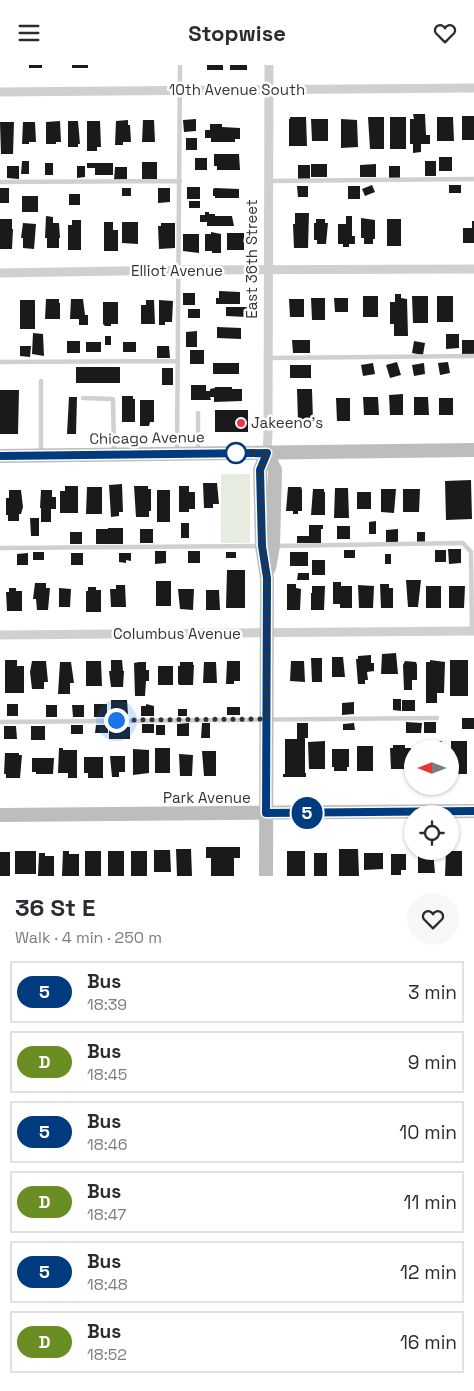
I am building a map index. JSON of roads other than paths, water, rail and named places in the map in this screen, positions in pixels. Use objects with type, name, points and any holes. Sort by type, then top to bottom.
[{"type":"street","name":"East 36th Street","points":[[266,876],[267,546],[260,470],[267,453],[269,65]]},
{"type":"street","name":"10th Avenue South","points":[[0,92],[474,88]]},
{"type":"street","name":"Elliot Avenue","points":[[0,273],[474,269]]},
{"type":"street","name":"Chicago Avenue","points":[[0,456],[198,455],[474,450]]},
{"type":"street","name":"Columbus Avenue","points":[[0,635],[473,631]]},
{"type":"street","name":"Park Avenue","points":[[0,815],[474,811]]},
{"type":"lane","points":[[177,455],[180,270],[180,65]]},
{"type":"lane","points":[[269,181],[474,179]]},
{"type":"lane","points":[[0,183],[180,181]]},
{"type":"lane","points":[[268,358],[474,356]]},
{"type":"lane","points":[[0,362],[178,361]]},
{"type":"lane","points":[[41,381],[41,455]]},
{"type":"lane","points":[[83,399],[113,399],[114,455]]},
{"type":"lane","points":[[198,413],[198,455]]},
{"type":"lane","points":[[0,548],[463,543],[471,552],[473,631]]},
{"type":"lane","points":[[0,721],[437,718]]},
{"type":"place","name":"Jakeeno's","points":[[241,423]]}]
